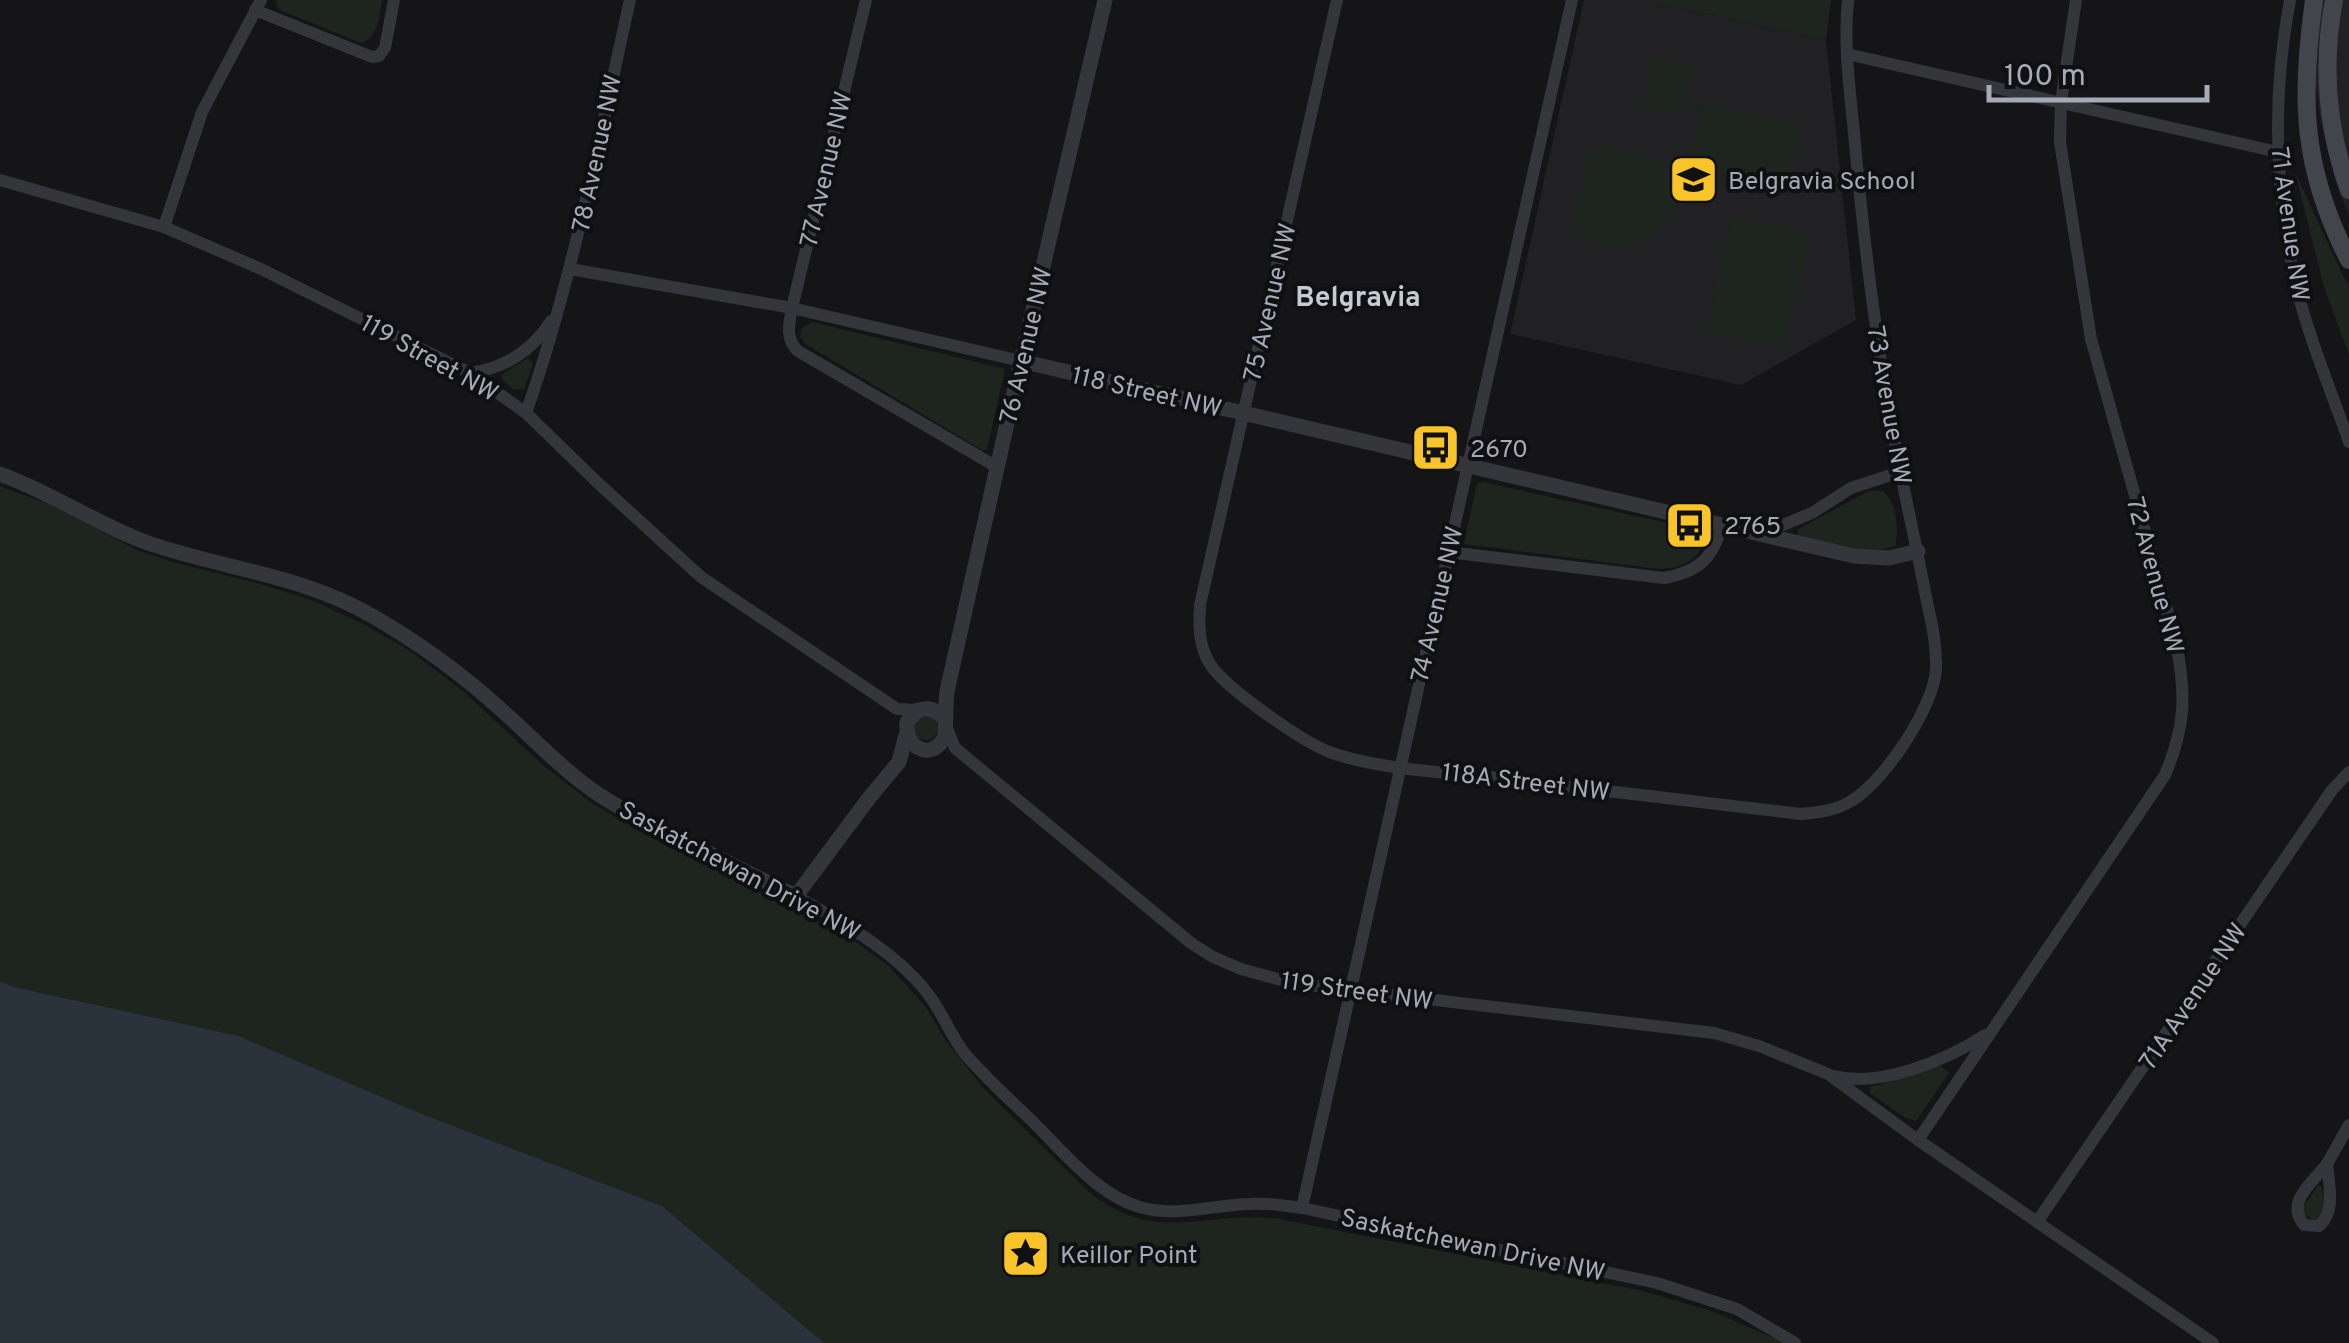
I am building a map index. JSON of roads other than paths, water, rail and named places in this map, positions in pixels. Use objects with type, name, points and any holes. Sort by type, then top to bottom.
[{"type":"main road","points":[[2314,0],[2304,84],[2306,126],[2318,185],[2349,260]]},
{"type":"main road","points":[[2334,0],[2328,105],[2348,183]]},
{"type":"street","points":[[164,228],[202,112],[258,5],[372,57],[380,56],[385,48],[394,0]]},
{"type":"street","name":"78 Avenue NW","points":[[526,413],[570,269],[630,0]]},
{"type":"street","name":"77 Avenue NW","points":[[866,0],[788,338],[798,351],[997,467]]},
{"type":"street","name":"76 Avenue NW","points":[[931,748],[944,739],[947,691],[1104,0]]},
{"type":"street","name":"75 Avenue NW","points":[[1208,662],[1199,635],[1200,605],[1337,0]]},
{"type":"street","name":"74 Avenue NW","points":[[1302,1208],[1572,0]]},
{"type":"street","name":"73 Avenue NW","points":[[1848,0],[1848,54],[1865,255],[1900,472],[1936,656],[1933,688],[1900,749],[1869,789]]},
{"type":"street","name":"72 Avenue NW","points":[[1918,1140],[2165,774],[2176,750],[2184,715],[2183,678],[2176,642],[2091,339],[2060,142],[2076,0]]},
{"type":"street","name":"71 Avenue NW","points":[[2290,0],[2278,84],[2278,152],[2287,234],[2298,290],[2349,442]]},
{"type":"street","points":[[1848,54],[2278,152]]},
{"type":"street","name":"119 Street NW","points":[[0,180],[164,228],[260,269],[470,373],[526,413],[702,577],[897,709]]},
{"type":"street","name":"118 Street NW","points":[[570,269],[792,308],[1854,556],[1890,558],[1918,551]]},
{"type":"street","name":"78 Avenue NW","points":[[470,373],[492,370],[527,350],[560,306]]},
{"type":"street","name":"118 Street NW","points":[[1746,531],[1778,528],[1812,514],[1850,488],[1900,472]]},
{"type":"street","name":"Saskatchewan Drive NW","points":[[0,474],[41,489],[148,543],[308,588],[369,614],[420,645],[500,708],[589,788],[637,817],[796,896],[887,953],[924,988],[963,1052],[1078,1166],[1121,1200],[1174,1212],[1247,1204],[1302,1208],[1657,1284],[1736,1309],[1795,1343]]},
{"type":"street","points":[[1448,552],[1664,578],[1685,574],[1707,560],[1722,525]]},
{"type":"street","name":"118A Street NW","points":[[1208,662],[1234,690],[1334,754],[1400,766],[1800,814],[1826,812],[1869,789]]},
{"type":"street","points":[[796,896],[899,762],[908,719],[937,702],[947,691]]},
{"type":"street","points":[[945,723],[935,710],[897,709],[915,746],[955,748]]},
{"type":"street","name":"119 Street NW","points":[[945,723],[955,748],[1165,922],[1212,957],[1264,977],[1714,1033],[1852,1080],[1894,1073],[1952,1054],[1991,1031]]},
{"type":"street","points":[[899,762],[931,748]]},
{"type":"street","name":"71A Avenue NW","points":[[2038,1222],[2332,790],[2349,772]]},
{"type":"street","name":"119 Street NW","points":[[1828,1074],[2213,1343]]},
{"type":"street","points":[[2328,1164],[2349,1125]]},
{"type":"place","name":"Belgravia School","points":[[1693,180]]},
{"type":"place","name":"2670","points":[[1435,448]]},
{"type":"place","name":"2765","points":[[1689,525]]},
{"type":"place","name":"Keillor Point","points":[[1025,1254]]},
{"type":"district","name":"Belgravia","points":[[1358,296]]}]
